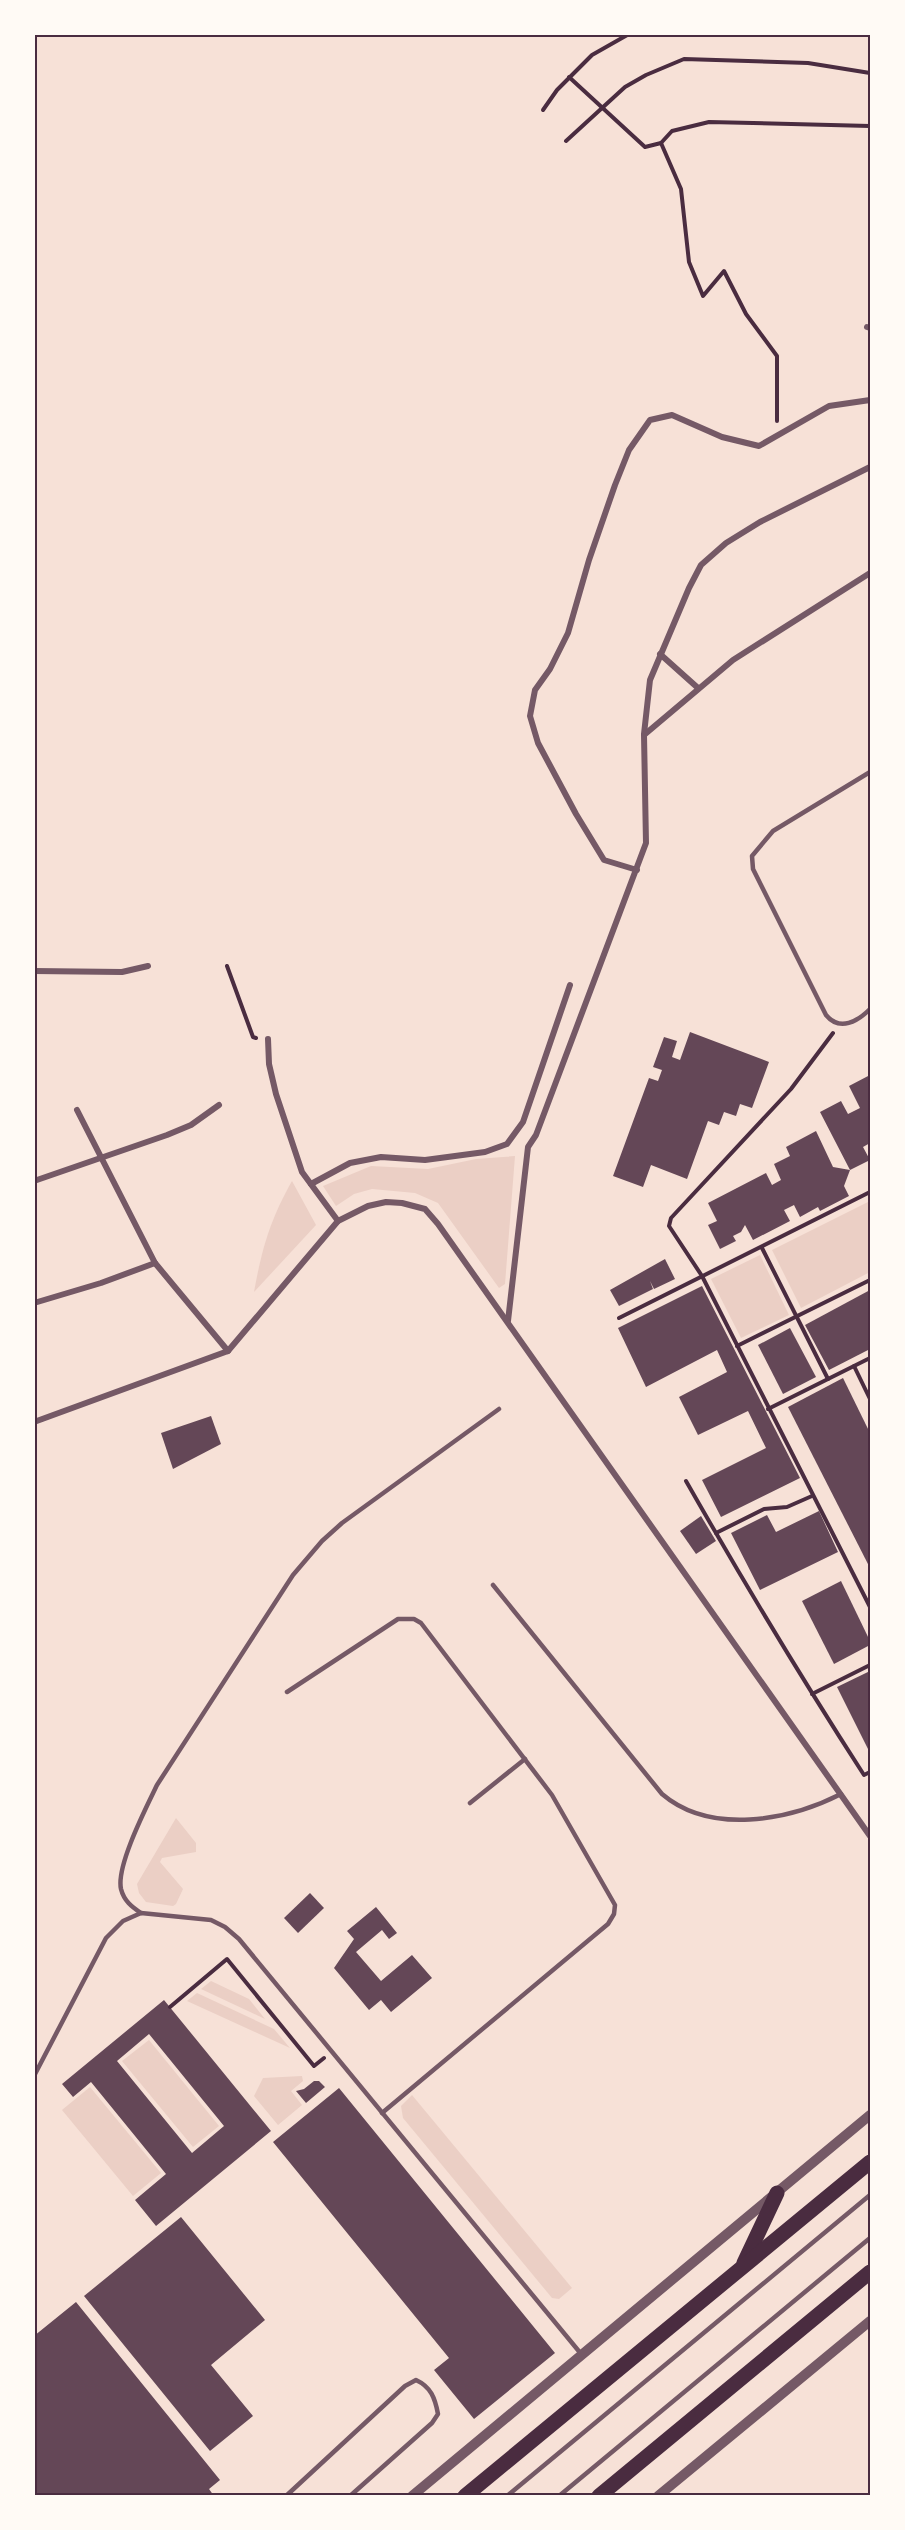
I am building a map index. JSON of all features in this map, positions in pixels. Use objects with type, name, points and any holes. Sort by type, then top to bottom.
[{"type":"main road","points":[[465,2496],[870,2162]]},
{"type":"main road","points":[[742,2268],[777,2193]]},
{"type":"main road","points":[[599,2496],[870,2271]]},
{"type":"street","points":[[637,870],[604,860],[538,743],[530,716],[535,690],[550,669],[568,633],[589,560],[629,450],[650,420],[672,415],[722,437],[759,446],[829,406],[870,400]]},
{"type":"street","points":[[507,1322],[528,1147],[536,1135],[646,843],[644,735],[650,680],[660,654],[701,565],[726,543],[760,522],[870,467]]},
{"type":"street","points":[[644,735],[733,660],[870,573]]},
{"type":"street","points":[[660,654],[698,688]]},
{"type":"street","points":[[34,971],[122,972],[148,966]]},
{"type":"street","points":[[311,1184],[350,1163],[381,1158],[425,1160],[485,1152],[507,1144],[523,1122],[570,985]]},
{"type":"street","points":[[268,1039],[276,1094],[302,1172],[338,1221]]},
{"type":"street","points":[[34,1180],[183,1128],[219,1105]]},
{"type":"street","points":[[77,1110],[155,1263],[228,1351]]},
{"type":"street","points":[[34,1422],[228,1351],[338,1221],[368,1206],[386,1202],[402,1203],[425,1209],[438,1224],[870,1836]]},
{"type":"street","points":[[34,1303],[101,1283],[155,1263]]},
{"type":"street","points":[[412,2496],[870,2115]]},
{"type":"street","points":[[658,2496],[870,2321]]},
{"type":"lane","points":[[870,772],[773,831],[752,856],[753,869],[830,1020],[840,1024],[850,1023],[860,1019],[870,1009]]},
{"type":"lane","points":[[141,1913],[125,1900],[120,1882],[121,1871],[142,1816],[163,1775],[293,1575],[321,1541],[342,1523],[499,1409]]},
{"type":"lane","points":[[493,1586],[662,1794],[677,1806],[707,1818],[761,1817],[804,1810],[841,1794]]},
{"type":"lane","points":[[287,1692],[391,1623],[406,1618],[421,1623],[552,1795],[611,1894],[615,1905],[614,1914],[608,1924],[382,2113]]},
{"type":"lane","points":[[470,1803],[525,1759]]},
{"type":"lane","points":[[34,2076],[106,1938],[123,1921],[141,1913],[210,1920],[231,1931],[582,2355]]},
{"type":"lane","points":[[507,2496],[870,2195]]},
{"type":"lane","points":[[559,2496],[870,2238]]},
{"type":"lane","points":[[286,2496],[405,2386],[416,2380],[427,2385],[436,2403],[438,2414],[432,2423],[350,2496]]},
{"type":"path","points":[[543,110],[569,77],[592,55],[629,34]]},
{"type":"path","points":[[566,141],[625,87],[646,75],[684,59],[808,63],[870,73]]},
{"type":"path","points":[[569,77],[601,109],[645,147],[661,143],[672,131],[709,122],[870,126]]},
{"type":"path","points":[[661,143],[681,189],[689,262],[703,296],[724,271],[746,314],[777,356],[777,436]]},
{"type":"path","points":[[227,966],[254,1037],[268,1039]]},
{"type":"path","points":[[840,1024],[791,1089],[671,1218],[669,1226],[702,1276],[870,1607]]},
{"type":"path","points":[[619,1318],[870,1192]]},
{"type":"path","points":[[762,1248],[828,1379]]},
{"type":"path","points":[[737,1346],[870,1280]]},
{"type":"path","points":[[768,1409],[870,1358]]},
{"type":"path","points":[[854,1366],[870,1399]]},
{"type":"path","points":[[686,1481],[756,1603],[812,1694],[864,1775],[870,1772]]},
{"type":"path","points":[[716,1533],[764,1509],[787,1508],[812,1496]]},
{"type":"path","points":[[812,1694],[870,1665]]},
{"type":"path","points":[[171,2006],[227,1959],[314,2066]]},
{"type":"shaded area","points":[[515,1156],[505,1284],[499,1288],[438,1203],[415,1193],[372,1189],[354,1194],[336,1206],[323,1186],[371,1166],[428,1169],[476,1159]]},
{"type":"shaded area","points":[[292,1181],[316,1225],[254,1292],[268,1235]]},
{"type":"shaded area","points":[[870,1201],[870,1272],[801,1308],[772,1250]]},
{"type":"shaded area","points":[[760,1255],[789,1315],[741,1338],[711,1279]]},
{"type":"shaded area","points":[[176,1818],[196,1843],[196,1852],[162,1858],[160,1862],[183,1889],[173,1906],[146,1902],[139,1893],[137,1884]]},
{"type":"shaded area","points":[[211,1981],[249,1999],[265,2019],[201,1989]]},
{"type":"shaded area","points":[[197,1993],[274,2029],[290,2048],[187,2001]]},
{"type":"shaded area","points":[[149,2040],[219,2126],[193,2147],[122,2061]]},
{"type":"shaded area","points":[[302,2076],[303,2081],[291,2091],[302,2105],[278,2125],[254,2096],[263,2078]]},
{"type":"shaded area","points":[[90,2087],[161,2173],[133,2196],[62,2110]]},
{"type":"shaded area","points":[[412,2095],[572,2288],[559,2299],[552,2298],[403,2118],[401,2106]]},
{"type":"building","points":[[690,1032],[769,1062],[752,1108],[740,1104],[736,1116],[724,1112],[719,1125],[708,1121],[687,1179],[651,1165],[643,1187],[613,1176],[649,1078],[658,1081],[662,1070],[653,1067],[664,1037],[677,1041],[672,1057],[680,1060]]},
{"type":"building","points":[[870,1075],[870,1143],[863,1147],[870,1160],[850,1170],[820,1112],[841,1101],[848,1114],[860,1108],[849,1086]]},
{"type":"building","points":[[816,1131],[833,1167],[850,1170],[844,1186],[849,1196],[820,1211],[818,1207],[800,1217],[794,1205],[784,1210],[790,1221],[753,1240],[745,1225],[741,1232],[733,1236],[736,1241],[720,1249],[708,1225],[717,1221],[708,1203],[766,1173],[772,1185],[781,1180],[774,1164],[790,1156],[786,1147]]},
{"type":"building","points":[[665,1259],[675,1279],[654,1289],[650,1281],[653,1289],[619,1306],[610,1290]]},
{"type":"building","points":[[702,1286],[800,1478],[721,1517],[702,1480],[766,1448],[748,1411],[698,1435],[679,1397],[727,1372],[717,1350],[646,1387],[618,1328]]},
{"type":"building","points":[[870,1290],[870,1349],[829,1370],[805,1325]]},
{"type":"building","points":[[790,1328],[816,1377],[783,1394],[758,1345]]},
{"type":"building","points":[[843,1378],[870,1433],[870,1568],[788,1407]]},
{"type":"building","points":[[211,1416],[221,1444],[173,1469],[161,1433]]},
{"type":"building","points":[[819,1511],[838,1552],[760,1590],[731,1533],[767,1515],[776,1532]]},
{"type":"building","points":[[701,1516],[716,1541],[696,1554],[680,1531]]},
{"type":"building","points":[[841,1581],[870,1645],[834,1664],[802,1601]]},
{"type":"building","points":[[870,1671],[870,1748],[868,1749],[837,1687]]},
{"type":"building","points":[[310,1893],[324,1908],[298,1933],[284,1918]]},
{"type":"building","points":[[376,1907],[397,1933],[389,1939],[382,1930],[356,1952],[381,1981],[412,1955],[432,1978],[391,2012],[381,2000],[369,2010],[334,1968],[354,1939],[347,1931]]},
{"type":"building","points":[[164,2000],[271,2131],[156,2226],[135,2200],[166,2174],[91,2082],[73,2097],[62,2084]],"holes":[[[149,2034],[224,2126],[192,2153],[117,2061]]]},
{"type":"building","points":[[314,2081],[319,2081],[325,2087],[306,2103],[296,2091],[304,2089]]},
{"type":"building","points":[[339,2088],[555,2353],[474,2419],[434,2370],[449,2358],[273,2142]]},
{"type":"building","points":[[181,2217],[265,2320],[211,2365],[253,2416],[210,2451],[84,2296]]},
{"type":"building","points":[[76,2302],[220,2480],[209,2489],[214,2496],[34,2496],[34,2336]]}]
